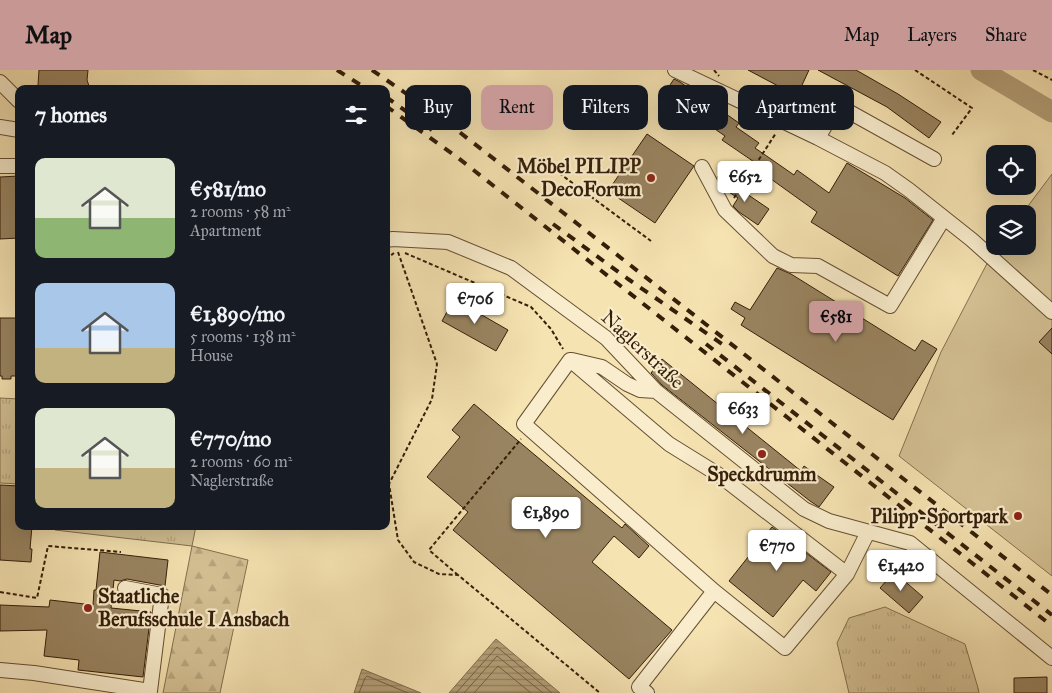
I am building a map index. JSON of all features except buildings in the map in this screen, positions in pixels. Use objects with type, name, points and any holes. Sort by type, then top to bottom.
[{"type":"street","points":[[675,70],[738,100]]},
{"type":"street","points":[[0,82],[15,97]]},
{"type":"street","points":[[818,138],[837,105],[934,159]]},
{"type":"street","points":[[0,126],[15,129]]},
{"type":"street","points":[[800,130],[885,173],[972,240],[1052,312]]},
{"type":"street","points":[[0,166],[15,166]]},
{"type":"street","points":[[702,167],[725,210],[773,256],[791,265],[818,266],[890,306],[944,218]]},
{"type":"street","name":"Naglerstraße","points":[[390,239],[448,242],[511,268],[606,338],[656,391],[804,509],[829,521],[910,543],[1052,658]]},
{"type":"street","points":[[570,360],[602,367],[627,384],[640,390],[656,391]]},
{"type":"street","points":[[570,360],[524,424],[714,591],[785,648],[848,574],[868,532]]},
{"type":"street","points":[[570,360],[669,444],[719,475],[848,574]]},
{"type":"street","points":[[0,670],[34,672],[150,691],[162,595],[125,588]]},
{"type":"street","points":[[647,693],[639,687],[714,591]]},
{"type":"path","points":[[914,70],[972,108],[952,135]]},
{"type":"path","points":[[1033,70],[1052,80]]},
{"type":"path","points":[[725,210],[778,130]]},
{"type":"path","points":[[561,167],[559,173],[651,241]]},
{"type":"path","points":[[390,256],[398,250]]},
{"type":"path","points":[[398,250],[531,308],[551,329],[570,360]]},
{"type":"path","points":[[390,480],[432,399],[437,364],[398,250]]},
{"type":"path","points":[[530,429],[429,550],[600,693]]},
{"type":"path","points":[[390,495],[398,540],[414,562],[439,574],[458,575]]},
{"type":"path","points":[[0,592],[37,598],[48,546],[121,552]]},
{"type":"green space","points":[[1052,174],[1052,576],[899,456],[941,352],[991,255],[1036,255],[1036,205],[1029,205]]},
{"type":"green space","points":[[0,398],[15,399],[15,484],[0,483]]},
{"type":"green space","points":[[55,530],[195,530],[192,546]]},
{"type":"green space","points":[[192,546],[248,560],[220,693],[163,693]]},
{"type":"green space","points":[[885,607],[965,644],[979,693],[849,693],[837,643],[849,618]]},
{"type":"water","points":[[496,639],[560,693],[449,693]]},
{"type":"water","points":[[362,669],[421,693],[354,693]]},
{"type":"waterway","points":[[981,70],[1052,112]]},
{"type":"railway","points":[[337,70],[361,85]]},
{"type":"railway","points":[[372,70],[440,117],[1052,595]]},
{"type":"railway","points":[[390,100],[405,111]]},
{"type":"railway","points":[[390,109],[457,157],[1052,626]]},
{"type":"railway","points":[[553,224],[722,344]]},
{"type":"railway","points":[[706,344],[1052,615]]},
{"type":"place","name":"Möbel PILIPP DecoForum","points":[[651,178]]},
{"type":"place","name":"Speckdrumm","points":[[762,454]]},
{"type":"place","name":"Pilipp-Sportpark","points":[[1018,516]]},
{"type":"place","name":"Staatliche Berufsschule I Ansbach","points":[[88,608]]}]
